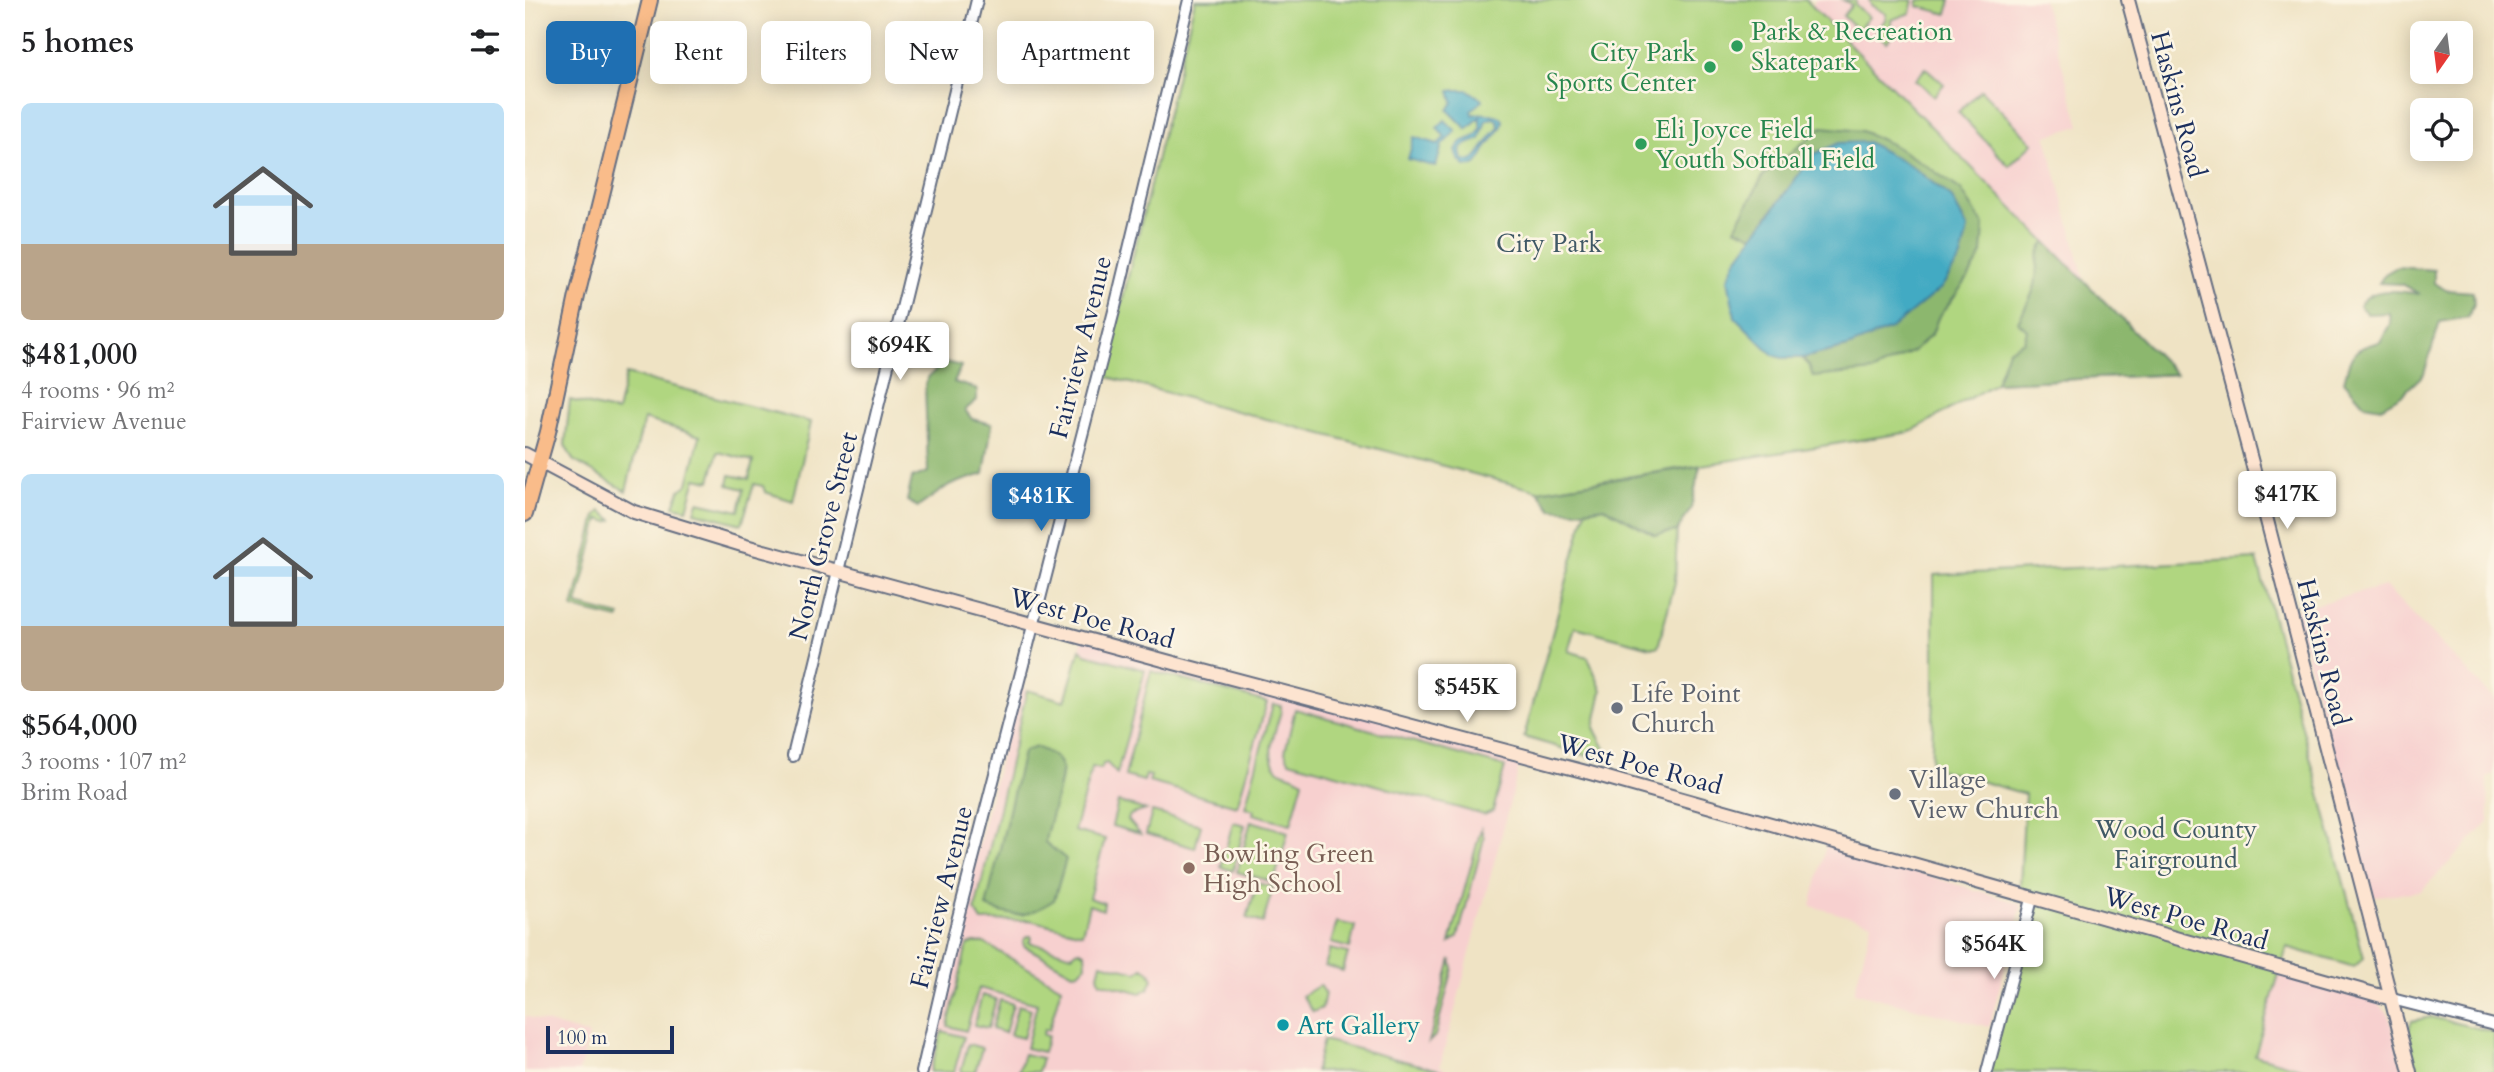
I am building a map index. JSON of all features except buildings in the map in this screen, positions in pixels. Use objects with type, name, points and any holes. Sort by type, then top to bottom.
[{"type":"main road","points":[[525,514],[650,0]]},
{"type":"main road","name":"Haskins Road","points":[[2128,0],[2410,1072]]},
{"type":"main road","name":"West Poe Road","points":[[525,454],[634,512],[837,573],[1590,773],[2392,999]]},
{"type":"street","name":"North Grove Street","points":[[793,756],[977,0]]},
{"type":"street","name":"Fairview Avenue","points":[[922,1072],[955,929],[1034,625],[1189,0]]},
{"type":"street","points":[[1987,1072],[2032,899]]},
{"type":"street","name":"West Poe Road","points":[[2392,999],[2494,1026]]},
{"type":"shaded area","points":[[1815,0],[2043,0],[2080,126],[2046,136],[2085,282],[1813,7]]},
{"type":"shaded area","points":[[2385,586],[2494,699],[2494,774],[2487,777],[2489,822],[2421,891],[2368,897],[2295,610]]},
{"type":"shaded area","points":[[1083,638],[1516,754],[1521,761],[1440,1066],[1444,1068],[1443,1072],[922,1072],[1018,687],[1065,701]]},
{"type":"shaded area","points":[[1826,845],[2022,904],[1989,1027],[1854,992],[1872,923],[1811,906]]},
{"type":"shaded area","points":[[2279,975],[2377,1002],[2389,1015],[2403,1072],[2319,1072],[2257,1055]]},
{"type":"shaded area","points":[[525,1016],[589,1035],[579,1072],[525,1072]]},
{"type":"green space","name":"City Park","points":[[1195,0],[1806,0],[2176,374],[1996,383],[1910,432],[1538,491],[1104,376]]},
{"type":"green space","points":[[1843,0],[1856,0],[1856,6],[1869,17],[1858,30],[1843,16],[1852,5]]},
{"type":"green space","points":[[1869,0],[1913,0],[1910,13],[1891,20],[1891,25],[1897,30],[1887,42],[1875,32],[1885,20],[1886,14],[1871,5]]},
{"type":"green space","points":[[1918,0],[1951,0],[1947,14],[1917,6]]},
{"type":"green space","points":[[1926,68],[1944,84],[1934,96],[1915,80]]},
{"type":"green space","points":[[1981,90],[2033,143],[2009,166],[1958,112]]},
{"type":"green space","points":[[1822,127],[1862,131],[1891,144],[1927,166],[1961,190],[1984,226],[1982,254],[1969,277],[1938,318],[1932,334],[1914,351],[1874,371],[1813,377],[1809,365],[1802,358],[1848,347],[1968,229],[1951,197],[1911,166],[1814,154],[1753,236],[1735,228],[1763,176]]},
{"type":"green space","points":[[2046,242],[2176,374],[1996,383],[2008,350],[2024,341],[2027,330],[2018,322],[2034,290],[2038,257]]},
{"type":"green space","points":[[2397,267],[2434,270],[2434,283],[2446,290],[2473,292],[2474,304],[2468,317],[2440,322],[2424,374],[2403,394],[2381,407],[2364,404],[2344,381],[2349,364],[2358,350],[2380,342],[2390,324],[2389,313],[2368,314],[2359,306],[2364,299],[2378,292],[2420,294],[2401,284],[2379,283],[2385,274]]},
{"type":"green space","points":[[945,362],[961,366],[954,382],[977,389],[977,400],[965,410],[972,419],[992,424],[984,474],[949,485],[918,507],[907,501],[912,478],[928,472],[925,384],[929,376]]},
{"type":"green space","points":[[626,374],[811,422],[793,501],[765,492],[763,486],[754,484],[742,524],[695,512],[698,502],[739,511],[744,489],[728,485],[730,475],[749,479],[753,461],[718,452],[710,481],[696,478],[687,509],[674,506],[680,490],[688,484],[700,436],[644,419],[626,491],[573,460],[565,445],[570,400],[617,412]]},
{"type":"green space","points":[[1700,466],[1691,508],[1677,531],[1655,535],[1604,507],[1577,511],[1551,509],[1538,491]]},
{"type":"green space","points":[[1604,507],[1655,535],[1677,531],[1675,582],[1658,647],[1575,627],[1568,651],[1588,657],[1602,691],[1594,728],[1608,754],[1605,761],[1524,737],[1586,510]]},
{"type":"green space","points":[[601,511],[613,520],[609,522],[599,519],[577,605],[620,616],[619,619],[573,608],[596,516]]},
{"type":"green space","name":"Wood County Fairground","points":[[2257,559],[2364,958],[2354,967],[2287,947],[2255,1055],[2314,1072],[1987,1072],[2032,899],[2020,887],[2025,794],[1931,767],[1934,575]]},
{"type":"green space","points":[[1080,649],[1086,654],[1145,670],[1117,774],[1107,763],[1103,764],[1101,769],[1092,767],[1074,831],[1105,839],[1089,898],[1104,903],[1103,910],[1089,905],[1082,933],[1030,920],[982,921],[975,910],[1027,690],[1065,701]]},
{"type":"green space","points":[[1151,671],[1267,702],[1237,806],[1149,782],[1151,776],[1146,775],[1144,781],[1125,776]]},
{"type":"green space","points":[[1273,704],[1281,706],[1271,749],[1274,763],[1281,771],[1303,781],[1291,824],[1253,814],[1254,810],[1245,807]]},
{"type":"green space","points":[[1295,709],[1505,767],[1493,811],[1484,815],[1289,761],[1285,752]]},
{"type":"green space","points":[[1036,747],[1054,757],[1061,766],[1060,781],[1045,842],[1066,859],[1054,900],[1036,911],[1014,915],[986,907],[1023,752]]},
{"type":"green space","points":[[1118,802],[1146,810],[1130,815],[1128,820],[1140,834],[1112,826]]},
{"type":"green space","points":[[1152,812],[1201,825],[1195,848],[1146,834]]},
{"type":"green space","points":[[1251,821],[1288,832],[1274,882],[1237,872]]},
{"type":"green space","points":[[1233,822],[1245,825],[1233,871],[1221,867]]},
{"type":"green space","points":[[1481,829],[1484,838],[1458,937],[1450,943]]},
{"type":"green space","points":[[1257,883],[1273,887],[1263,923],[1247,918]]},
{"type":"green space","points":[[1337,922],[1355,926],[1350,948],[1331,943]]},
{"type":"green space","points":[[1027,936],[1032,939],[1029,942],[1072,955],[1078,950],[1085,953],[1086,965],[1079,972],[1073,973],[1024,946],[1023,941]]},
{"type":"green space","points":[[984,943],[1061,987],[1049,1030],[1044,1029],[1043,1035],[1048,1036],[1043,1052],[1026,1048],[1037,1004],[979,988],[966,1031],[948,1026],[967,945]]},
{"type":"green space","points":[[1330,949],[1348,953],[1343,971],[1325,966]]},
{"type":"green space","points":[[1451,959],[1453,968],[1435,1036],[1429,1042]]},
{"type":"green space","points":[[1101,963],[1137,972],[1143,968],[1150,972],[1153,979],[1149,988],[1141,993],[1100,982],[1098,975]]},
{"type":"green space","points":[[1320,985],[1325,993],[1322,1008],[1313,1012],[1302,996]]},
{"type":"green space","points":[[982,995],[996,999],[988,1028],[974,1025]]},
{"type":"green space","points":[[1000,1000],[1013,1004],[1005,1033],[992,1029]]},
{"type":"green space","points":[[1018,1005],[1031,1009],[1023,1038],[1010,1035]]},
{"type":"green space","points":[[2431,1017],[2494,1032],[2494,1072],[2417,1072],[2410,1046],[2409,1027],[2412,1021]]},
{"type":"green space","points":[[942,1031],[964,1037],[954,1072],[930,1072]]},
{"type":"green space","points":[[1323,1040],[1443,1071],[1315,1072]]},
{"type":"green space","points":[[968,1044],[982,1048],[975,1072],[961,1072]]},
{"type":"green space","points":[[1024,1054],[1042,1058],[1038,1072],[1018,1072]]},
{"type":"water","points":[[1468,90],[1483,100],[1471,111],[1473,115],[1489,114],[1502,118],[1499,132],[1480,160],[1472,166],[1465,166],[1458,159],[1456,150],[1462,142],[1477,135],[1480,117],[1467,129],[1448,110],[1453,102],[1450,91]],"holes":[[[1493,118],[1498,121],[1499,128],[1476,158],[1472,161],[1463,160],[1460,150],[1464,145],[1480,139],[1486,120]]]},
{"type":"water","points":[[1445,120],[1456,131],[1442,145],[1436,167],[1408,159],[1414,137],[1438,144],[1445,137],[1437,128]]},
{"type":"water","points":[[1867,142],[1911,166],[1951,197],[1968,229],[1961,258],[1941,288],[1891,329],[1848,347],[1802,358],[1773,355],[1735,317],[1728,279],[1736,260],[1814,154],[1839,143]]},
{"type":"place","name":"Park & Recreation Skatepark","points":[[1737,46]]},
{"type":"place","name":"City Park Sports Center","points":[[1710,67]]},
{"type":"place","name":"Eli Joyce Field Youth Softball Field","points":[[1641,144]]},
{"type":"place","name":"Life Point Church","points":[[1617,708]]},
{"type":"place","name":"Village View Church","points":[[1895,794]]},
{"type":"place","name":"Bowling Green High School","points":[[1189,868]]},
{"type":"place","name":"Art Gallery","points":[[1283,1025]]}]
